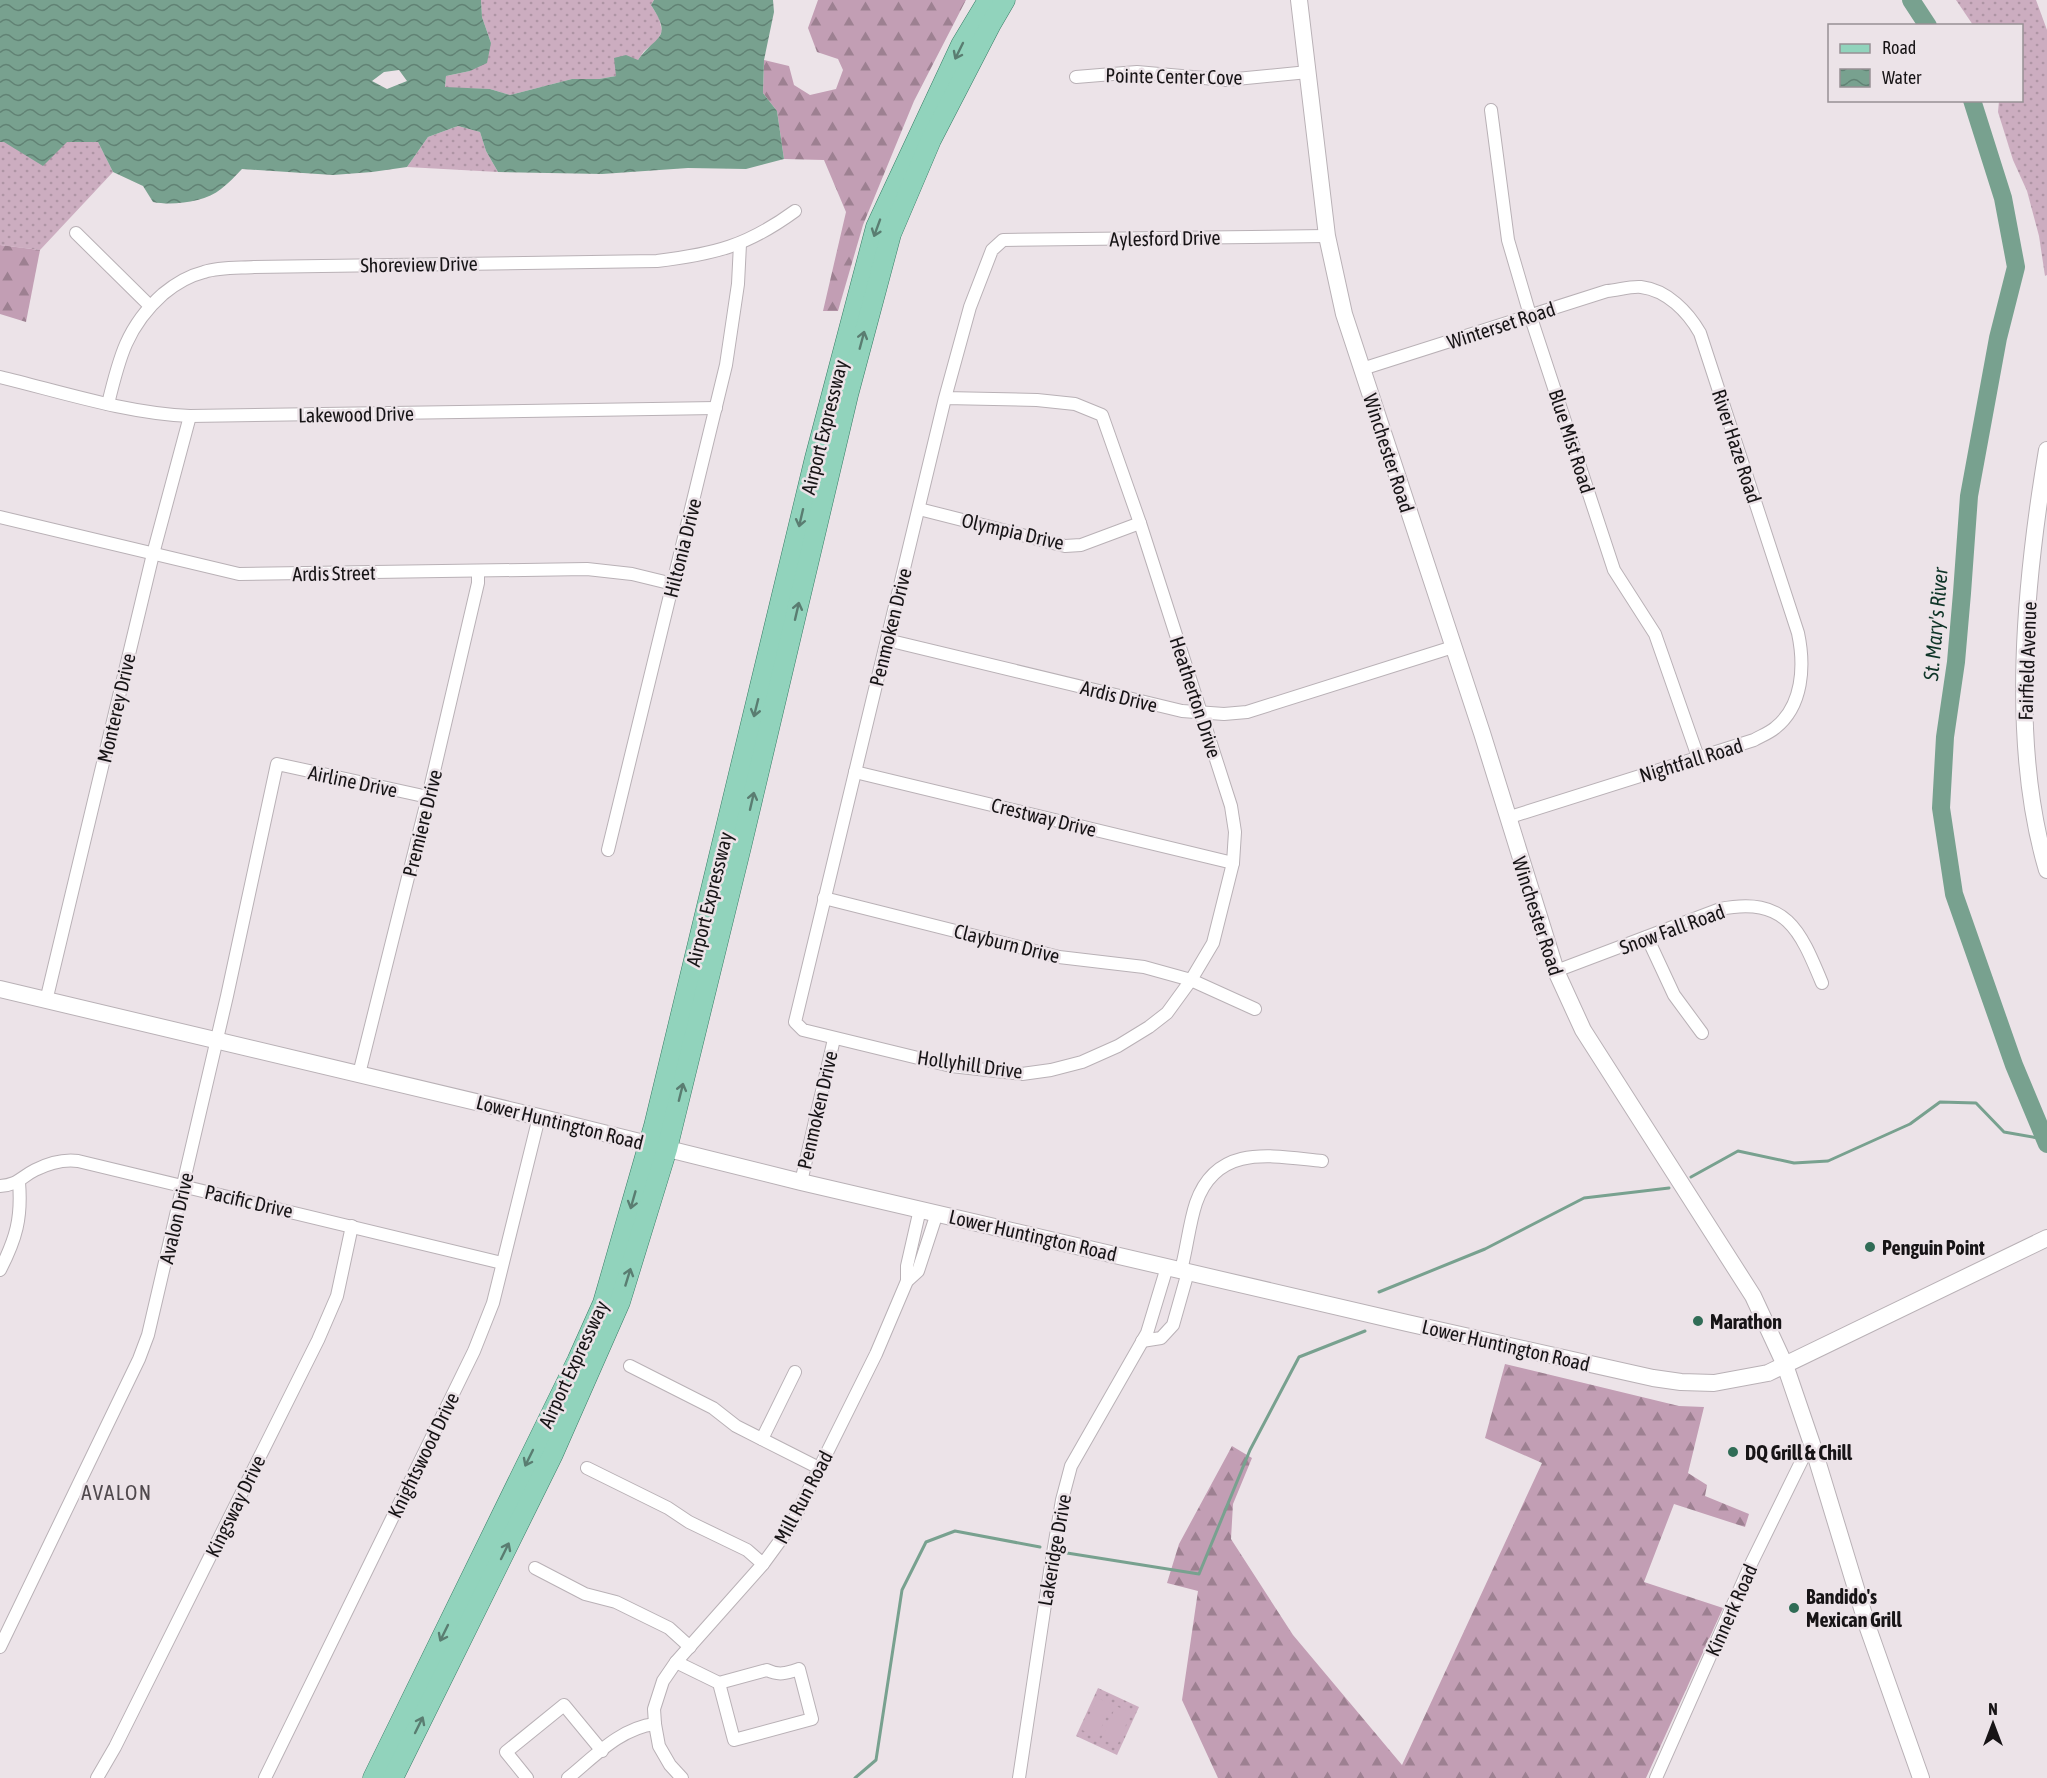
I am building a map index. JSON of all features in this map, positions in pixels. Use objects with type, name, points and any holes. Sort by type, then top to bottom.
[{"type":"main road","name":"Airport Expressway","points":[[393,1778],[553,1454],[621,1302],[815,458],[876,227],[961,45],[987,0]]},
{"type":"main road","name":"Airport Expressway","points":[[373,1778],[577,1361],[603,1303],[658,1146],[741,847],[848,395],[891,234],[931,140],[1005,0]]},
{"type":"main road","name":"Winchester Road","points":[[1299,0],[1326,236],[1344,314],[1482,733],[1556,971],[1583,1030],[1752,1296],[1785,1365],[1814,1447],[1868,1628],[1921,1778]]},
{"type":"main road","name":"Fairfield Avenue","points":[[2047,450],[2033,551],[2025,688],[2025,741],[2032,801],[2047,870]]},
{"type":"main road","name":"Lower Huntington Road","points":[[0,989],[539,1117],[801,1182],[1407,1323],[1653,1378],[1681,1382],[1714,1383],[1768,1373],[2043,1240]]},
{"type":"street","name":"Pointe Center Cove","points":[[1076,77],[1137,72],[1226,80],[1308,72]]},
{"type":"street","name":"Blue Mist Road","points":[[1491,110],[1508,240],[1530,315],[1614,570],[1655,633],[1698,757]]},
{"type":"street","name":"Shoreview Drive","points":[[108,404],[127,338],[150,306],[174,285],[205,271],[266,267],[657,261],[699,256],[740,244],[770,230],[795,211]]},
{"type":"street","points":[[76,233],[150,306]]},
{"type":"street","name":"Aylesford Drive","points":[[1003,240],[1326,236]]},
{"type":"street","name":"Penmoken Drive","points":[[795,1022],[945,398],[970,307],[992,250],[1003,240]]},
{"type":"street","name":"Hiltonia Drive","points":[[608,850],[716,408],[733,324],[740,244]]},
{"type":"street","name":"Winterset Road","points":[[1362,369],[1607,291],[1641,287]]},
{"type":"street","name":"River Haze Road","points":[[1641,287],[1668,297],[1691,317],[1700,333],[1798,633]]},
{"type":"street","name":"Lakewood Drive","points":[[0,377],[108,404],[165,415],[716,408]]},
{"type":"street","name":"Heatherton Drive","points":[[945,398],[1037,400],[1075,404],[1102,415],[1140,524],[1231,806],[1236,832],[1233,863],[1213,943],[1191,981]]},
{"type":"street","name":"Monterey Drive","points":[[46,1001],[153,554],[190,416]]},
{"type":"street","name":"Olympia Drive","points":[[919,509],[1065,546],[1081,545],[1140,524]]},
{"type":"street","name":"Ardis Street","points":[[0,517],[239,574],[609,570],[673,584]]},
{"type":"street","name":"Premiere Drive","points":[[359,1074],[428,797],[478,583],[478,571]]},
{"type":"street","name":"Nightfall Road","points":[[1507,818],[1754,740],[1774,729],[1789,714],[1798,694],[1802,667],[1798,633]]},
{"type":"street","name":"Ardis Drive","points":[[887,640],[1182,711],[1224,714],[1247,712],[1453,647]]},
{"type":"street","name":"Airline Drive","points":[[277,764],[428,797]]},
{"type":"street","name":"Avalon Drive","points":[[0,1647],[139,1359],[148,1335],[277,764]]},
{"type":"street","name":"Crestway Drive","points":[[855,772],[1233,863]]},
{"type":"street","name":"Clayburn Drive","points":[[824,898],[1059,957],[1144,967],[1191,981],[1255,1009]]},
{"type":"street","name":"Snow Fall Road","points":[[1556,971],[1720,909],[1740,905],[1768,909],[1783,916],[1797,930],[1808,949],[1822,983]]},
{"type":"street","points":[[1647,937],[1674,995],[1702,1034]]},
{"type":"street","name":"Hollyhill Drive","points":[[795,1022],[803,1030],[834,1039],[951,1066],[1022,1074],[1082,1062],[1118,1046],[1167,1013],[1191,981]]},
{"type":"street","name":"Penmoken Drive","points":[[801,1182],[834,1039]]},
{"type":"street","name":"Knightswood Drive","points":[[265,1778],[474,1351],[493,1303],[539,1117]]},
{"type":"street","points":[[1142,1341],[1161,1338],[1173,1325],[1179,1270],[1197,1200],[1207,1182],[1223,1166],[1235,1160],[1258,1155],[1322,1161]]},
{"type":"street","name":"Pacific Drive","points":[[0,1186],[19,1182],[34,1171],[61,1160],[68,1160],[183,1185],[502,1263]]},
{"type":"street","points":[[0,1270],[11,1248],[18,1225],[19,1182]]},
{"type":"street","name":"Mill Run Road","points":[[655,1724],[654,1709],[658,1694],[663,1681],[676,1662],[763,1564],[790,1527],[876,1354],[907,1281],[907,1266],[920,1209]]},
{"type":"street","name":"Mill Run Road","points":[[907,1281],[918,1271],[937,1213]]},
{"type":"street","name":"Kingsway Drive","points":[[98,1778],[318,1340],[337,1296],[352,1226]]},
{"type":"street","name":"Lakeridge Drive","points":[[1019,1778],[1050,1571],[1064,1489],[1071,1466],[1147,1333],[1179,1270]]},
{"type":"street","points":[[630,1366],[713,1408],[736,1426],[819,1468]]},
{"type":"street","points":[[762,1439],[795,1372]]},
{"type":"street","name":"Kinnerk Road","points":[[1656,1778],[1750,1566],[1804,1456],[1814,1447]]},
{"type":"street","points":[[587,1468],[747,1550],[763,1564]]},
{"type":"street","points":[[535,1568],[585,1594],[616,1602],[669,1628],[690,1647]]},
{"type":"street","points":[[676,1662],[719,1683],[767,1670],[775,1674],[799,1670],[812,1719],[734,1740],[719,1683]]},
{"type":"street","points":[[527,1778],[506,1752],[564,1706],[602,1751]]},
{"type":"street","points":[[568,1778],[632,1730],[655,1724],[659,1746],[670,1765],[682,1778]]},
{"type":"shaded area","points":[[481,0],[654,0],[651,5],[659,18],[662,31],[657,41],[644,51],[638,60],[616,76],[599,79],[572,79],[510,95],[490,89],[445,88],[446,76],[470,71],[491,43],[482,17]]},
{"type":"shaded area","points":[[1956,0],[2036,0],[2047,30],[2047,275],[2045,276],[2039,236],[2027,191],[2013,160],[1998,112],[1999,102],[2023,102],[2023,24],[1972,24]]},
{"type":"shaded area","points":[[458,126],[480,132],[486,151],[498,172],[407,167],[428,137]]},
{"type":"shaded area","points":[[0,142],[98,142],[113,172],[40,250],[0,245]]},
{"type":"shaded area","points":[[1098,1688],[1139,1707],[1117,1755],[1076,1736]]},
{"type":"shaded area","points":[[1097,1698],[1112,1704],[1097,1737],[1082,1730]]},
{"type":"shaded area","points":[[1116,1706],[1131,1713],[1117,1746],[1101,1739]]},
{"type":"green space","points":[[818,0],[966,0],[914,101],[863,225],[838,311],[823,311],[846,212],[824,160],[784,159],[777,111],[763,93],[764,60],[789,66],[794,85],[810,95],[836,89],[843,70],[838,59],[817,52],[808,28]]},
{"type":"green space","points":[[0,245],[40,250],[26,322],[0,314]]},
{"type":"green space","points":[[1505,1364],[1679,1406],[1704,1407],[1688,1473],[1707,1485],[1705,1496],[1749,1514],[1745,1527],[1674,1504],[1644,1582],[1723,1608],[1646,1778],[1218,1778],[1182,1700],[1198,1591],[1167,1583],[1179,1544],[1232,1446],[1252,1458],[1233,1504],[1231,1539],[1293,1635],[1402,1765],[1542,1463],[1485,1438]]},
{"type":"water","points":[[0,0],[481,0],[482,17],[491,43],[487,63],[470,71],[446,76],[445,87],[490,89],[510,95],[572,79],[599,79],[616,76],[614,58],[626,55],[638,60],[660,36],[661,25],[651,5],[654,0],[773,0],[774,12],[764,60],[763,93],[777,111],[784,159],[746,169],[688,168],[602,174],[498,172],[486,151],[480,132],[458,126],[428,137],[407,167],[333,175],[242,169],[227,184],[206,197],[188,202],[170,203],[153,202],[143,186],[113,172],[98,142],[67,142],[43,166],[4,142],[0,142]],"holes":[[[399,70],[407,81],[387,89],[372,81],[384,72]]]},
{"type":"waterway","name":"St. Mary's River","points":[[1911,0],[1927,24]]},
{"type":"waterway","name":"St. Mary's River","points":[[1973,102],[2003,198],[2016,267],[1998,338],[1969,496],[1956,662],[1945,737],[1941,808],[1954,894],[2014,1065],[2047,1144]]},
{"type":"waterway","points":[[1691,1177],[1738,1151],[1794,1163],[1828,1161],[1910,1124],[1940,1102],[1976,1103],[2004,1132],[2044,1139]]},
{"type":"waterway","points":[[1379,1292],[1485,1249],[1584,1198],[1669,1188]]},
{"type":"waterway","points":[[1067,1553],[1199,1574],[1250,1450],[1299,1357],[1365,1331]]},
{"type":"waterway","points":[[855,1778],[876,1760],[902,1590],[926,1542],[955,1531],[1040,1547]]},
{"type":"place","name":"Penguin Point","points":[[1870,1247]]},
{"type":"place","name":"Marathon","points":[[1698,1321]]},
{"type":"place","name":"DQ Grill & Chill","points":[[1733,1452]]},
{"type":"place","name":"Bandido's Mexican Grill","points":[[1794,1608]]},
{"type":"district","name":"AVALON","points":[[117,1492]]}]
